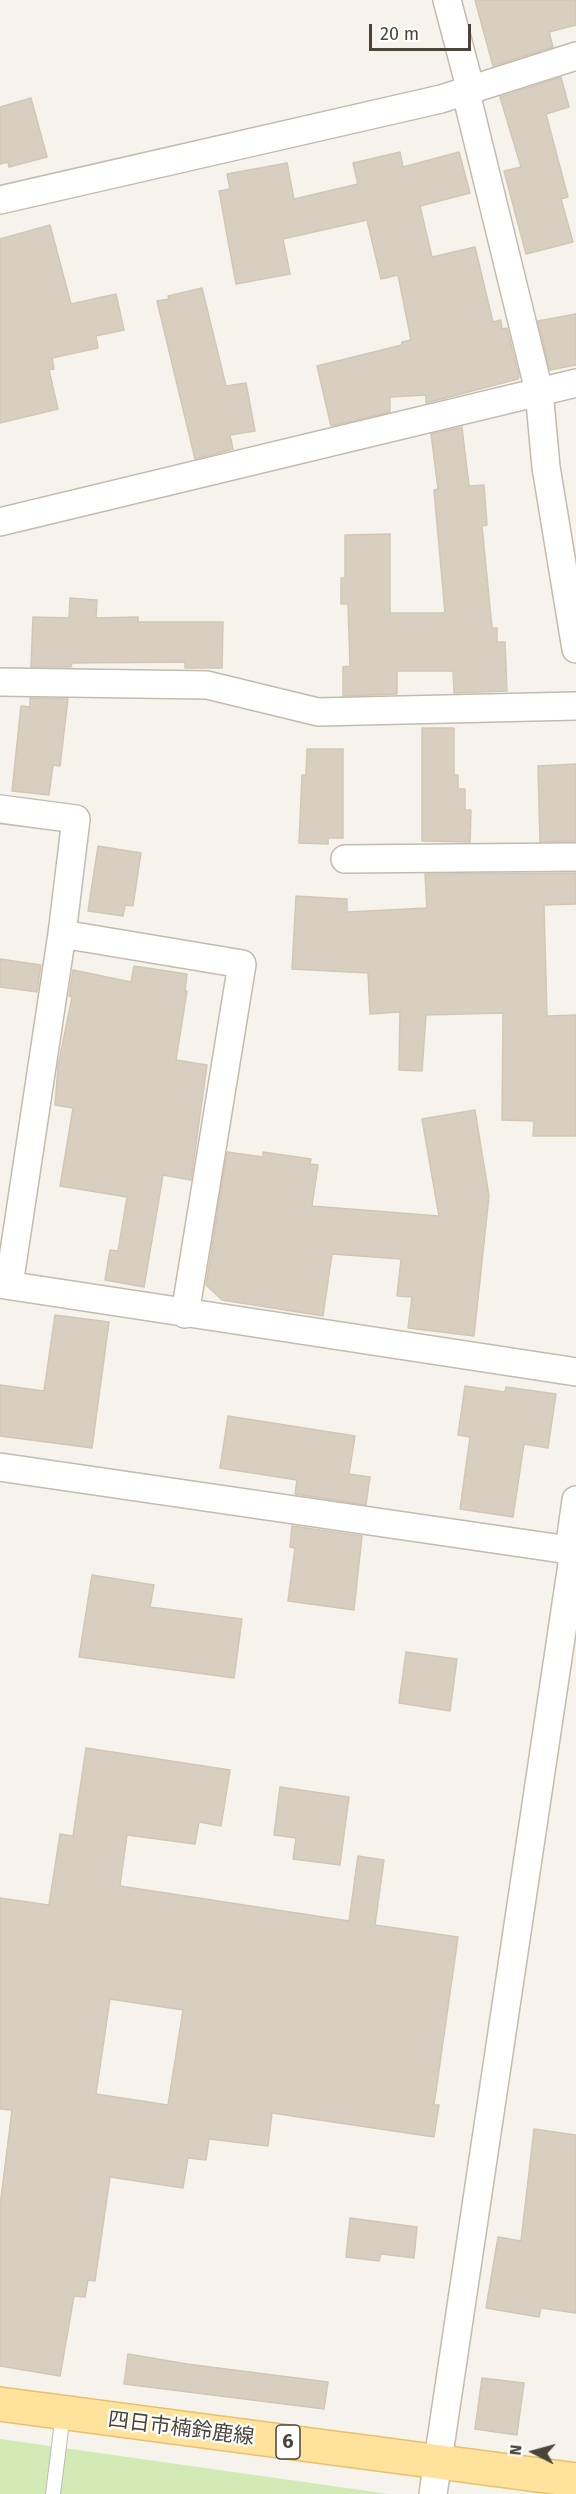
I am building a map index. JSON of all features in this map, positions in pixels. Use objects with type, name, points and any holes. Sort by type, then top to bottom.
[{"type":"main road","name":"四日市楠鈴鹿線","points":[[0,2404],[576,2480]]},
{"type":"street","points":[[447,0],[539,390],[546,467],[572,597],[576,649]]},
{"type":"street","points":[[0,200],[468,92],[576,56]]},
{"type":"street","points":[[0,522],[539,390],[576,383]]},
{"type":"street","points":[[0,682],[207,685],[318,712],[576,706]]},
{"type":"street","points":[[0,809],[76,819],[62,934],[4,1285],[576,1372]]},
{"type":"street","points":[[345,859],[576,857]]},
{"type":"street","points":[[62,934],[242,964],[185,1314]]},
{"type":"street","points":[[0,1467],[572,1540]]},
{"type":"street","points":[[433,2494],[572,1564],[576,1500]]},
{"type":"lane","points":[[53,2494],[63,2413]]},
{"type":"green space","points":[[0,2439],[389,2494],[0,2494]]},
{"type":"building","points":[[475,0],[576,0],[576,25],[549,32],[553,47],[493,66]]},
{"type":"building","points":[[561,77],[569,107],[546,114],[568,197],[561,199],[573,242],[526,254],[504,171],[521,167],[500,97]]},
{"type":"building","points":[[31,98],[47,157],[9,167],[8,162],[0,164],[0,107]]},
{"type":"building","points":[[400,152],[403,167],[459,152],[470,193],[420,206],[432,257],[475,247],[493,322],[501,320],[502,329],[507,328],[519,376],[518,379],[426,403],[426,395],[390,397],[390,412],[331,426],[317,366],[402,345],[402,342],[411,340],[398,275],[381,279],[367,220],[283,239],[290,274],[236,284],[219,191],[230,189],[227,174],[287,163],[294,199],[358,184],[353,163]]},
{"type":"building","points":[[50,225],[71,304],[116,294],[124,330],[96,336],[98,348],[52,358],[54,369],[49,370],[58,409],[0,423],[0,239]]},
{"type":"building","points":[[202,288],[226,386],[246,383],[255,431],[230,435],[233,449],[195,459],[157,301]]},
{"type":"building","points":[[576,314],[576,365],[550,370],[538,321]]},
{"type":"building","points":[[462,427],[469,486],[484,485],[487,525],[482,526],[492,628],[497,628],[497,642],[505,642],[507,691],[454,693],[453,671],[397,671],[397,694],[343,696],[343,667],[350,666],[348,604],[341,604],[341,578],[345,578],[345,535],[390,534],[390,613],[445,613],[434,490],[438,489],[431,434]]},
{"type":"building","points":[[70,598],[97,600],[96,618],[138,617],[138,622],[223,622],[222,668],[185,668],[185,662],[72,663],[71,667],[31,667],[33,617],[69,618]]},
{"type":"building","points":[[30,698],[68,699],[60,766],[53,765],[49,795],[12,791],[21,706],[30,707]]},
{"type":"building","points":[[422,728],[454,728],[454,775],[458,775],[458,789],[465,789],[465,810],[471,810],[470,842],[422,841]]},
{"type":"building","points":[[307,749],[343,749],[343,838],[328,838],[328,844],[299,843],[302,775],[306,775]]},
{"type":"building","points":[[576,764],[576,841],[540,842],[538,766]]},
{"type":"building","points":[[98,846],[141,853],[133,906],[125,905],[123,916],[88,911]]},
{"type":"building","points":[[576,873],[576,904],[544,905],[547,1016],[576,1015],[576,1136],[533,1136],[534,1121],[502,1120],[503,1013],[426,1015],[422,1071],[399,1070],[400,1012],[370,1014],[368,973],[292,969],[296,896],[347,899],[347,912],[427,908],[425,874]]},
{"type":"building","points":[[0,959],[41,965],[37,992],[0,987]]},
{"type":"building","points":[[134,966],[187,974],[185,991],[187,991],[176,1060],[207,1065],[191,1180],[163,1175],[144,1287],[105,1280],[110,1250],[118,1251],[127,1197],[60,1186],[73,1108],[55,1105],[58,1066],[72,997],[69,996],[73,970],[131,982]]},
{"type":"building","points":[[475,1110],[489,1196],[474,1336],[408,1328],[412,1297],[397,1296],[401,1259],[332,1254],[323,1316],[222,1300],[206,1285],[227,1152],[263,1157],[263,1152],[311,1159],[310,1164],[318,1165],[312,1206],[439,1216],[422,1119]]},
{"type":"building","points":[[55,1315],[109,1322],[92,1448],[0,1436],[0,1385],[44,1391]]},
{"type":"building","points":[[465,1386],[505,1392],[506,1387],[556,1394],[548,1448],[524,1444],[513,1517],[460,1509],[470,1437],[458,1435]]},
{"type":"building","points":[[228,1416],[355,1436],[349,1474],[370,1477],[366,1505],[295,1494],[297,1480],[220,1468]]},
{"type":"building","points":[[292,1526],[362,1536],[354,1610],[288,1601],[295,1548],[290,1547]]},
{"type":"building","points":[[92,1575],[154,1585],[150,1607],[242,1619],[234,1678],[79,1657]]},
{"type":"building","points":[[406,1652],[457,1659],[450,1711],[399,1703]]},
{"type":"building","points":[[86,1748],[230,1770],[221,1826],[199,1822],[195,1844],[127,1835],[120,1886],[349,1921],[358,1856],[384,1860],[375,1925],[458,1937],[434,2105],[439,2105],[434,2137],[272,2113],[268,2146],[209,2139],[206,2160],[188,2158],[183,2188],[110,2177],[95,2281],[88,2280],[85,2297],[74,2296],[60,2376],[0,2366],[0,2206],[12,2110],[0,2109],[0,1898],[49,1905],[60,1834],[73,1836]],"holes":[[[110,1999],[183,2010],[168,2105],[96,2094]]]},
{"type":"building","points":[[280,1787],[349,1797],[340,1865],[293,1859],[296,1838],[274,1835]]},
{"type":"building","points":[[534,2129],[576,2135],[576,2313],[541,2308],[539,2317],[486,2308],[498,2237],[521,2241]]},
{"type":"building","points":[[350,2218],[417,2227],[414,2258],[381,2254],[379,2261],[346,2257]]},
{"type":"building","points":[[128,2354],[328,2382],[324,2409],[124,2384]]},
{"type":"building","points":[[482,2378],[524,2383],[517,2435],[475,2429]]}]
